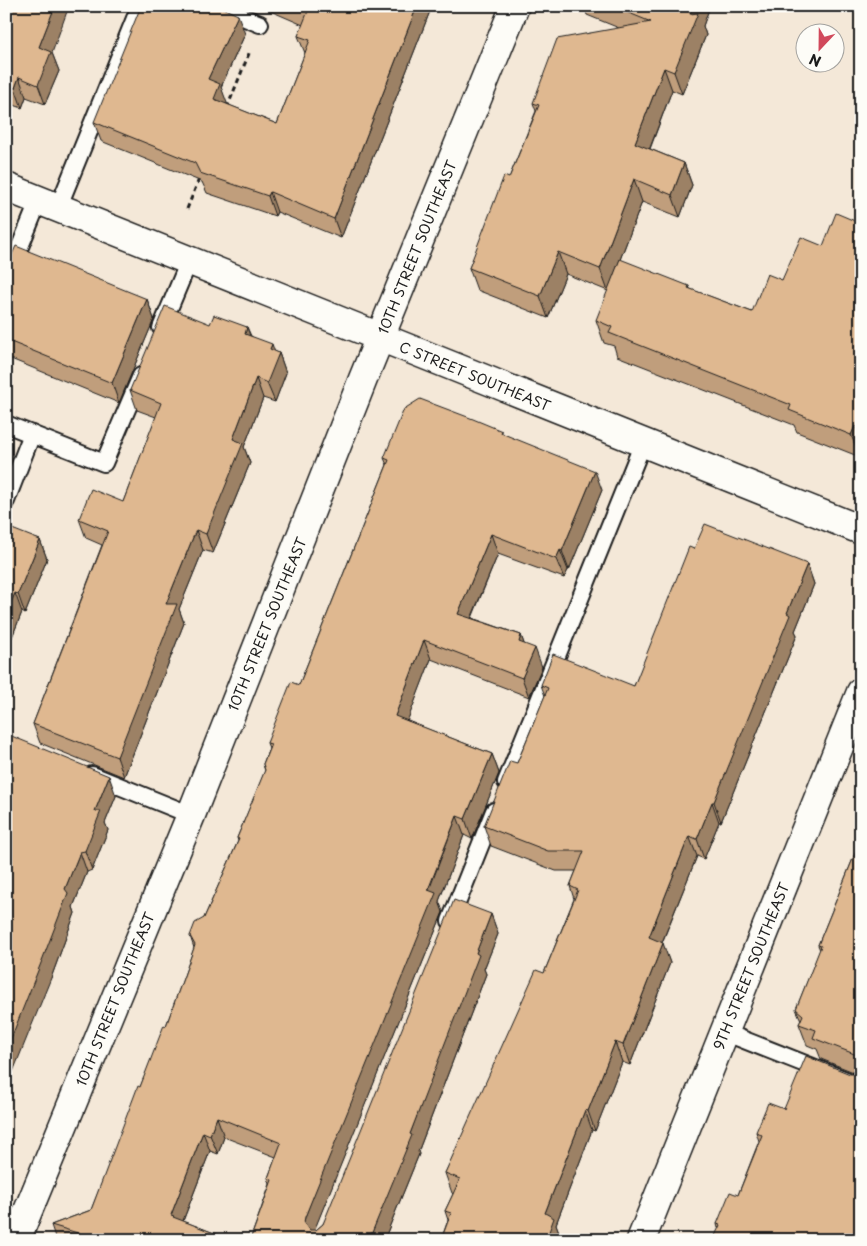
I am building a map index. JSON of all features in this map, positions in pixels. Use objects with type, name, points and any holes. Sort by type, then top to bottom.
[{"type":"street","name":"10TH STREET SOUTHEAST","points":[[16,1240],[191,815],[380,338],[515,6]]},
{"type":"street","name":"C STREET SOUTHEAST","points":[[6,187],[861,530]]},
{"type":"street","name":"9TH STREET SOUTHEAST","points":[[641,1240],[861,692]]},
{"type":"lane","points":[[6,281],[48,204],[140,6]]},
{"type":"lane","points":[[216,6],[260,24]]},
{"type":"lane","points":[[153,346],[189,261]]},
{"type":"lane","points":[[6,424],[104,463],[146,364]]},
{"type":"lane","points":[[6,501],[32,434]]},
{"type":"lane","points":[[444,936],[643,443]]},
{"type":"lane","points":[[76,768],[191,815]]},
{"type":"lane","points":[[724,1032],[861,1086]]},
{"type":"path","points":[[224,116],[260,24]]},
{"type":"path","points":[[187,209],[202,172]]},
{"type":"building","points":[[6,6],[55,6],[39,47],[51,52],[38,85],[19,77],[15,88],[6,85]]},
{"type":"building","points":[[141,6],[218,6],[238,15],[208,79],[220,84],[214,99],[277,124],[310,40],[298,36],[308,11],[298,6],[417,6],[334,219],[270,192],[268,196],[200,173],[195,163],[94,122]]},
{"type":"building","points":[[612,6],[693,6],[690,14],[698,13],[674,72],[664,68],[635,143],[684,163],[672,195],[634,179],[600,269],[558,252],[540,296],[469,268],[504,176],[509,178],[539,105],[533,103],[557,39],[651,22]]},
{"type":"building","points":[[861,206],[861,427],[855,426],[851,435],[789,410],[791,405],[609,333],[612,327],[596,320],[620,259],[689,286],[688,288],[752,312],[767,274],[782,280],[801,237],[823,246],[836,213],[855,221]]},
{"type":"building","points":[[16,246],[147,299],[112,383],[6,340],[6,267]]},
{"type":"building","points":[[165,306],[210,324],[214,315],[247,327],[245,334],[272,344],[270,349],[279,353],[267,383],[256,378],[233,439],[243,443],[206,534],[196,530],[166,604],[177,604],[117,757],[33,724],[108,531],[79,519],[91,489],[123,502],[161,403],[130,390]]},
{"type":"building","points":[[420,399],[473,419],[502,431],[501,433],[595,471],[562,551],[560,550],[556,559],[491,534],[458,614],[521,635],[519,642],[535,648],[522,678],[424,640],[395,716],[492,754],[465,819],[457,816],[428,890],[436,893],[305,1217],[304,1222],[310,1230],[316,1230],[323,1224],[454,900],[491,914],[476,953],[479,955],[410,1134],[412,1135],[369,1240],[250,1240],[272,1180],[268,1178],[281,1143],[217,1117],[210,1135],[203,1132],[171,1215],[232,1240],[101,1240],[51,1225],[91,1210],[138,1086],[140,1087],[164,1025],[166,1026],[195,945],[190,936],[195,923],[204,918],[239,839],[237,838],[265,770],[263,764],[271,744],[267,743],[291,682],[299,685],[389,460],[384,458],[404,409]]},
{"type":"building","points":[[705,524],[807,564],[787,613],[790,615],[714,802],[712,802],[697,839],[689,836],[649,937],[663,943],[623,1045],[615,1042],[588,1111],[585,1110],[545,1213],[554,1218],[546,1240],[441,1240],[451,1213],[445,1211],[460,1179],[445,1173],[536,970],[544,973],[578,890],[570,886],[584,851],[548,851],[484,826],[510,761],[517,763],[548,688],[541,685],[553,654],[634,686],[689,547],[694,549]]},
{"type":"building","points":[[7,527],[40,540],[18,594],[15,593],[6,614],[6,529]]},
{"type":"building","points":[[9,735],[109,776],[95,811],[101,811],[85,851],[80,852],[65,889],[68,893],[6,1051],[6,742]]},
{"type":"building","points":[[861,839],[861,1060],[857,1055],[813,1038],[816,1030],[799,1024],[803,1015],[796,1009],[821,946],[818,945]]},
{"type":"building","points":[[806,1056],[850,1074],[855,1074],[861,1070],[861,1240],[713,1240],[720,1225],[717,1224],[730,1192],[738,1195],[762,1135],[756,1132],[768,1103],[784,1109]]}]
